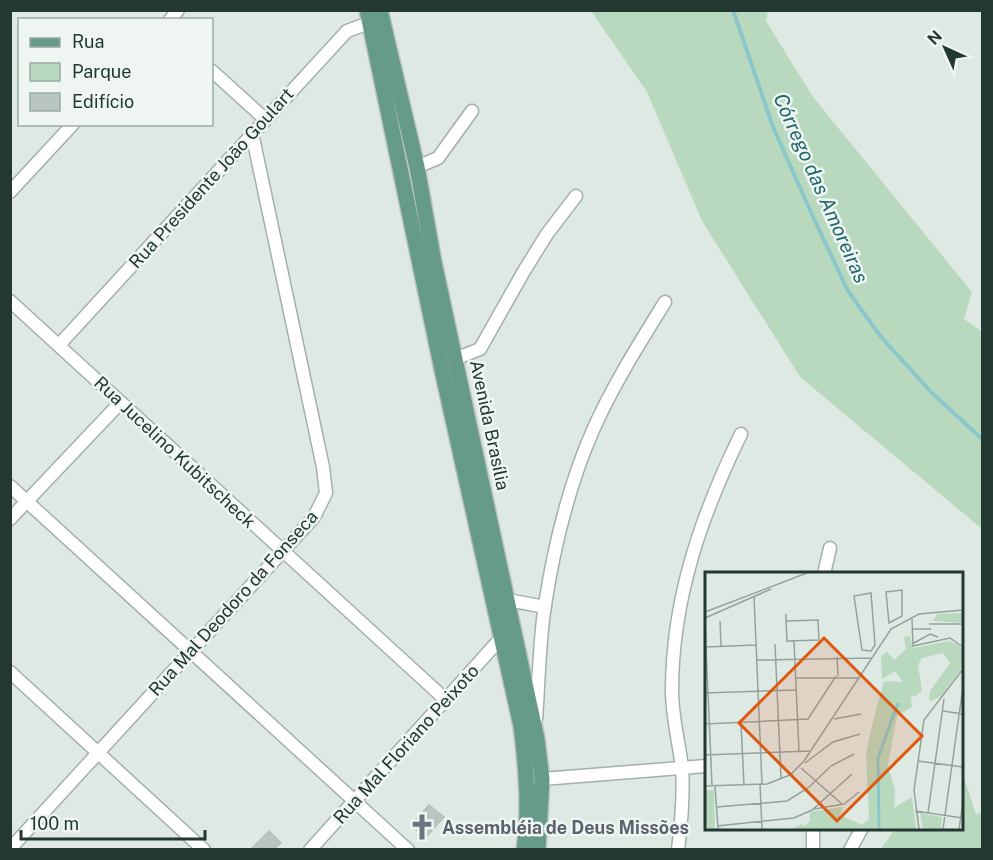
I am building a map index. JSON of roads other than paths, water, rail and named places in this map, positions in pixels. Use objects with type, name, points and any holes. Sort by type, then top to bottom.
[{"type":"main road","name":"Avenida Brasília","points":[[374,15],[417,168],[455,359],[535,726],[542,778],[538,849]]},
{"type":"main road","name":"Avenida Brasília","points":[[374,15],[448,402],[520,726],[525,759],[527,813],[524,849]]},
{"type":"street","name":"Rua Presidente João Goulart","points":[[59,345],[347,31],[374,15]]},
{"type":"street","points":[[213,72],[265,119]]},
{"type":"street","points":[[417,168],[438,158],[472,111]]},
{"type":"street","points":[[10,192],[71,126]]},
{"type":"street","name":"Rua Mal Deodoro da Fonseca","points":[[10,849],[314,517],[326,493],[323,467],[252,133]]},
{"type":"street","points":[[455,359],[480,349],[547,234],[576,196]]},
{"type":"street","name":"Rua Jucelino Kubitscheck","points":[[10,301],[446,700]]},
{"type":"street","points":[[535,726],[545,607],[557,541],[574,480],[593,430],[619,378],[665,303]]},
{"type":"street","points":[[10,519],[120,403]]},
{"type":"street","points":[[678,849],[682,768],[674,721],[672,664],[680,610],[698,531],[722,472],[741,434]]},
{"type":"street","points":[[10,486],[408,849]]},
{"type":"street","points":[[824,572],[830,548]]},
{"type":"street","points":[[508,600],[545,607]]},
{"type":"street","name":"Rua Mal Floriano Peixoto","points":[[310,849],[502,637]]},
{"type":"street","points":[[10,672],[204,849]]},
{"type":"street","points":[[542,778],[705,766]]},
{"type":"street","points":[[813,830],[813,849]]},
{"type":"street","points":[[850,849],[861,830]]},
{"type":"waterway","name":"Córrego das Amoreiras","points":[[733,10],[773,127],[848,291],[881,337],[932,393],[982,439]]},
{"type":"place","name":"Assembléia de Deus Missões","points":[[422,827]]}]
